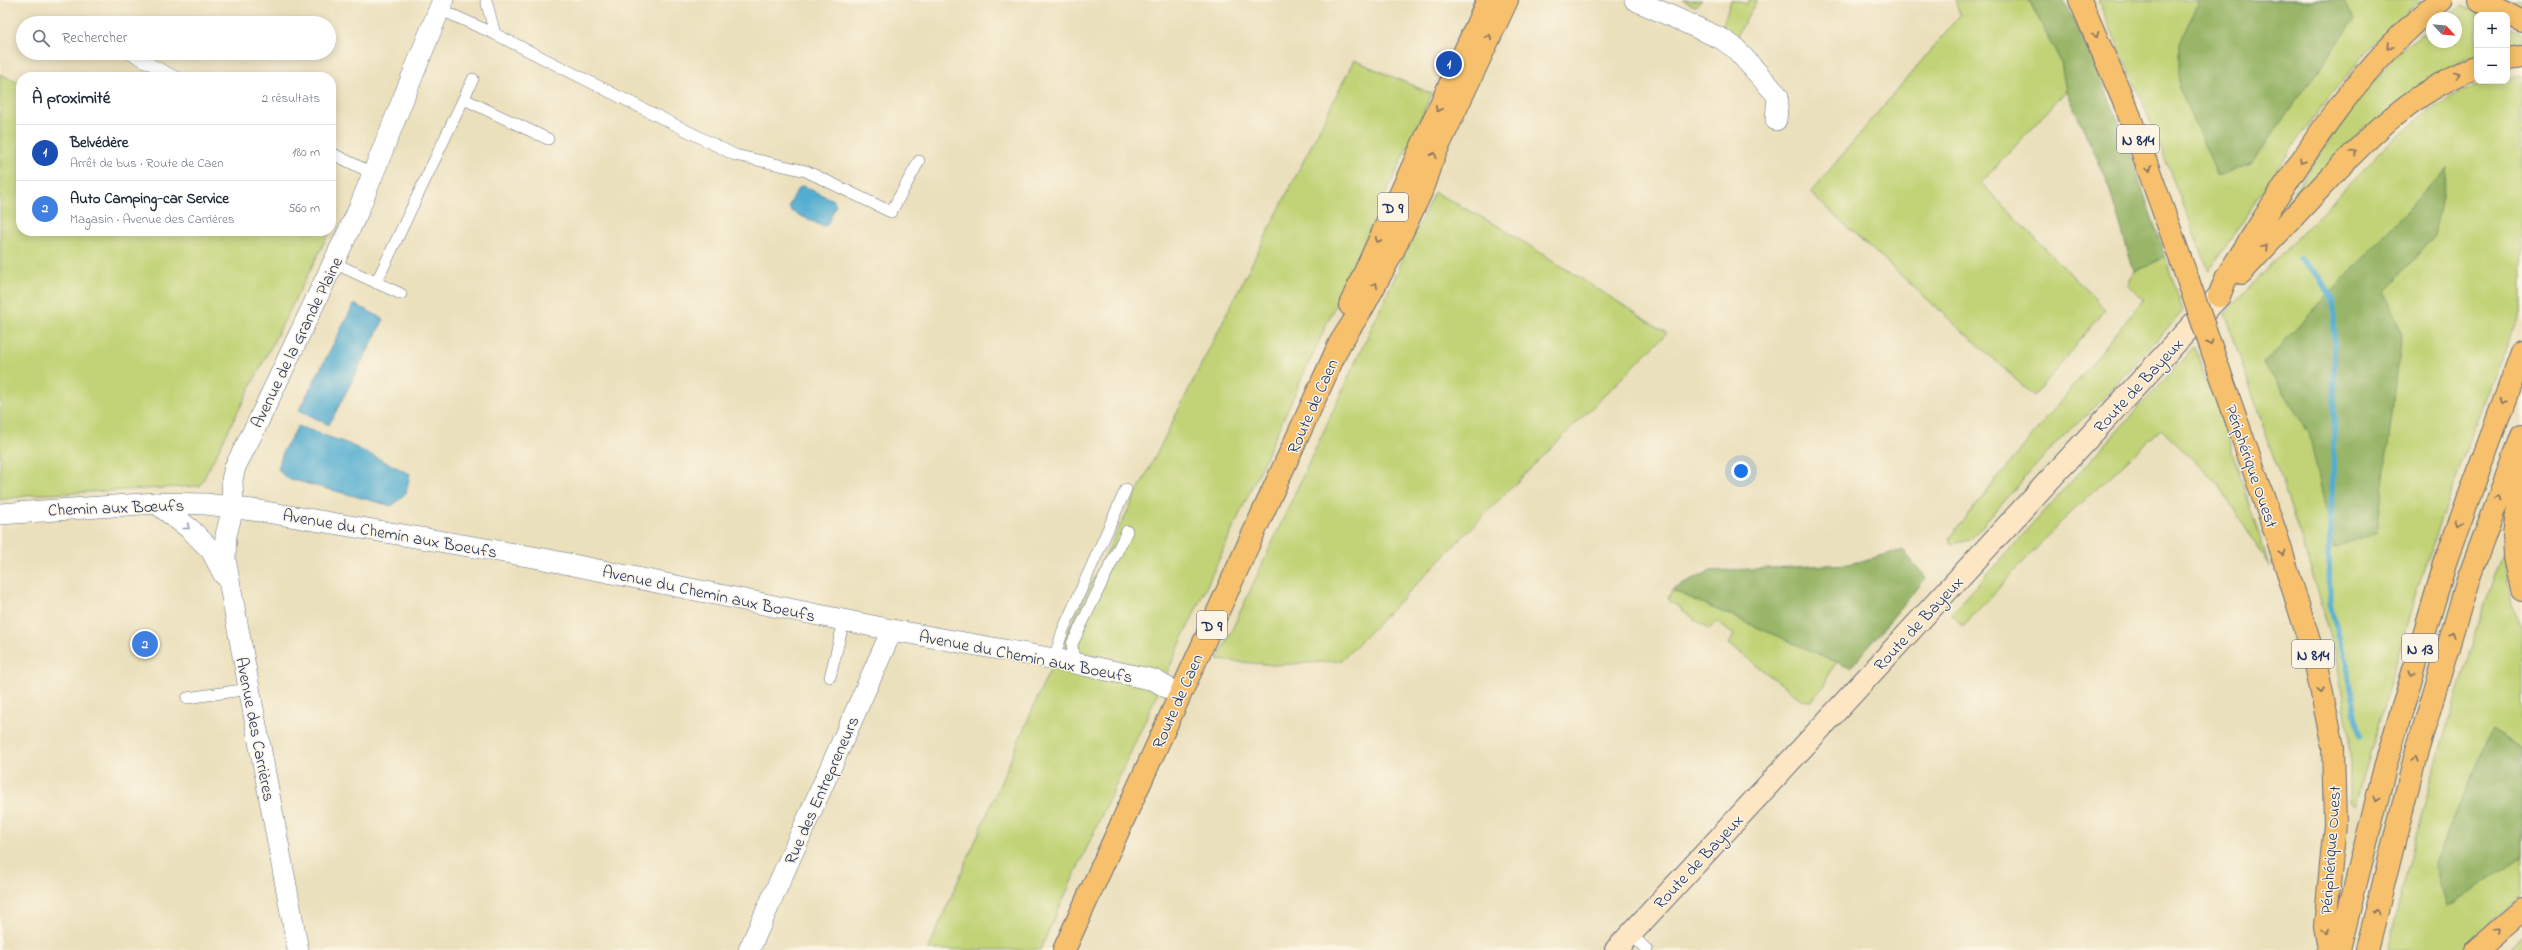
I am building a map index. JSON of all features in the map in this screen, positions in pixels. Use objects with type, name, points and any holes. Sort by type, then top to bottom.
[{"type":"main road","name":"Route de Caen","points":[[1340,343],[1351,302],[1488,0]]},
{"type":"main road","name":"Route de Caen","points":[[1064,950],[1340,343],[1364,307],[1392,252],[1421,192],[1431,162],[1507,0]]},
{"type":"main road","name":"Périphérique Ouest","points":[[2080,0],[2127,109],[2188,280],[2277,537],[2315,660],[2333,747],[2335,824],[2325,926],[2329,950]]},
{"type":"main road","points":[[2219,296],[2227,276],[2314,143],[2363,75],[2416,19],[2441,0]]},
{"type":"main road","points":[[2480,0],[2522,21]]},
{"type":"main road","points":[[2510,59],[2522,57]]},
{"type":"main road","points":[[2219,296],[2378,129],[2425,91],[2450,78],[2474,68]]},
{"type":"main road","name":"Route de Bayeux","points":[[1616,950],[2219,296]]},
{"type":"main road","name":"N 13","points":[[2339,950],[2385,767],[2447,557],[2522,352]]},
{"type":"main road","name":"N 13","points":[[2367,950],[2428,713],[2468,580],[2522,435]]},
{"type":"main road","points":[[2513,458],[2521,488],[2514,533],[2515,557],[2522,590]]},
{"type":"main road","points":[[2476,950],[2522,910]]},
{"type":"street","points":[[1635,0],[1722,39],[1735,48],[1778,96],[1776,120]]},
{"type":"street","name":"Avenue de la Grande Plaine","points":[[232,508],[232,480],[237,461],[334,263],[374,174],[441,4]]},
{"type":"street","points":[[156,503],[190,529],[211,550],[229,585]]},
{"type":"street","name":"Chemin aux Bœufs","points":[[0,514],[156,503],[206,504],[232,508]]},
{"type":"street","name":"Avenue des Carrières","points":[[232,508],[226,535],[225,559],[298,950]]},
{"type":"street","name":"Avenue du Chemin aux Boeufs","points":[[232,508],[538,558],[844,621],[1064,661],[1154,680],[1180,695]]},
{"type":"street","name":"Rue des Entrepreneurs","points":[[749,950],[892,630]]},
{"type":"lane","points":[[486,0],[495,34]]},
{"type":"lane","points":[[441,4],[495,34],[735,155],[806,171],[891,212],[919,161]]},
{"type":"lane","points":[[142,60],[166,72]]},
{"type":"lane","points":[[376,283],[473,79]]},
{"type":"lane","points":[[464,99],[548,139]]},
{"type":"lane","points":[[336,155],[374,174]]},
{"type":"lane","points":[[334,263],[401,294]]},
{"type":"lane","points":[[1064,661],[1063,630],[1126,489]]},
{"type":"lane","points":[[1064,661],[1127,531]]},
{"type":"lane","points":[[830,677],[844,621]]},
{"type":"lane","points":[[187,698],[249,689]]},
{"type":"lane","points":[[1631,934],[1647,950]]},
{"type":"green space","points":[[1682,0],[1702,0],[1695,6]]},
{"type":"green space","points":[[1731,0],[1746,4],[1749,0],[1757,0],[1737,36],[1722,27]]},
{"type":"green space","points":[[1955,0],[2029,0],[2061,62],[2066,91],[1981,183],[2105,309],[2034,396],[1810,193],[1960,15]]},
{"type":"green space","points":[[2029,0],[2063,0],[2094,62],[2120,126],[2165,257],[2134,272],[2106,178],[2066,91],[2061,62]]},
{"type":"green space","points":[[2098,0],[2422,0],[2391,27],[2334,91],[2281,164],[2209,271],[2145,108]]},
{"type":"green space","points":[[2196,0],[2343,0],[2355,19],[2251,164],[2218,176],[2179,88],[2179,43],[2198,4]]},
{"type":"green space","points":[[2503,0],[2522,0],[2522,9]]},
{"type":"green space","points":[[2462,5],[2476,12],[2474,12],[2474,58],[2463,60],[2360,132],[2293,206],[2287,203],[2348,111],[2400,50],[2426,31],[2426,48],[2462,48],[2462,12],[2452,12]]},
{"type":"green space","points":[[2510,28],[2522,34],[2522,49],[2510,51]]},
{"type":"green space","points":[[1354,60],[1432,94],[1040,950],[928,950],[1060,646]]},
{"type":"green space","points":[[0,74],[16,82],[16,236],[327,236],[200,486],[32,495],[0,500]]},
{"type":"green space","points":[[2522,76],[2522,308],[2477,420],[2416,592],[2355,806],[2350,802],[2350,740],[2335,651],[2310,565],[2225,313],[2387,145],[2430,110],[2465,89],[2487,84],[2510,84],[2510,79]]},
{"type":"green space","points":[[2448,167],[2434,236],[2385,292],[2402,334],[2377,532],[2334,548],[2309,433],[2264,363]]},
{"type":"green space","points":[[1434,192],[1500,227],[1667,333],[1500,499],[1341,661],[1274,665],[1218,660]]},
{"type":"green space","points":[[2165,257],[2183,311],[2100,402],[2054,445],[1970,540],[1951,544],[1949,538],[2144,299],[2128,285],[2134,272]]},
{"type":"green space","points":[[2195,346],[2205,381],[2211,385],[2269,566],[2219,485],[2161,429],[2060,523],[1963,626],[1951,614]]},
{"type":"green space","points":[[1903,550],[1926,578],[1850,668],[1672,590],[1710,571],[1849,564]]},
{"type":"green space","points":[[2504,555],[2511,605],[2522,626],[2522,894],[2463,950],[2388,950],[2412,851],[2439,752],[2485,605],[2501,557]]},
{"type":"green space","points":[[1672,590],[1837,662],[1827,676],[1826,684],[1811,701],[1802,700],[1728,644],[1734,635],[1716,621],[1709,630],[1668,599]]},
{"type":"green space","points":[[2492,730],[2522,749],[2522,857],[2447,907],[2434,863]]},
{"type":"green space","points":[[2522,935],[2522,950],[2508,950]]},
{"type":"water","points":[[803,186],[833,200],[836,205],[827,225],[822,226],[791,211],[789,206],[798,188]]},
{"type":"water","points":[[354,304],[384,319],[329,425],[299,410]]},
{"type":"water","points":[[298,426],[349,444],[410,474],[406,493],[392,506],[286,478],[278,469],[283,451]]},
{"type":"waterway","points":[[2300,258],[2319,277],[2334,301],[2334,453],[2329,556],[2330,604],[2347,666],[2360,736]]},
{"type":"place","name":"Belvédère","points":[[1449,64]]},
{"type":"place","name":"Auto Camping-car Service","points":[[145,644]]}]
